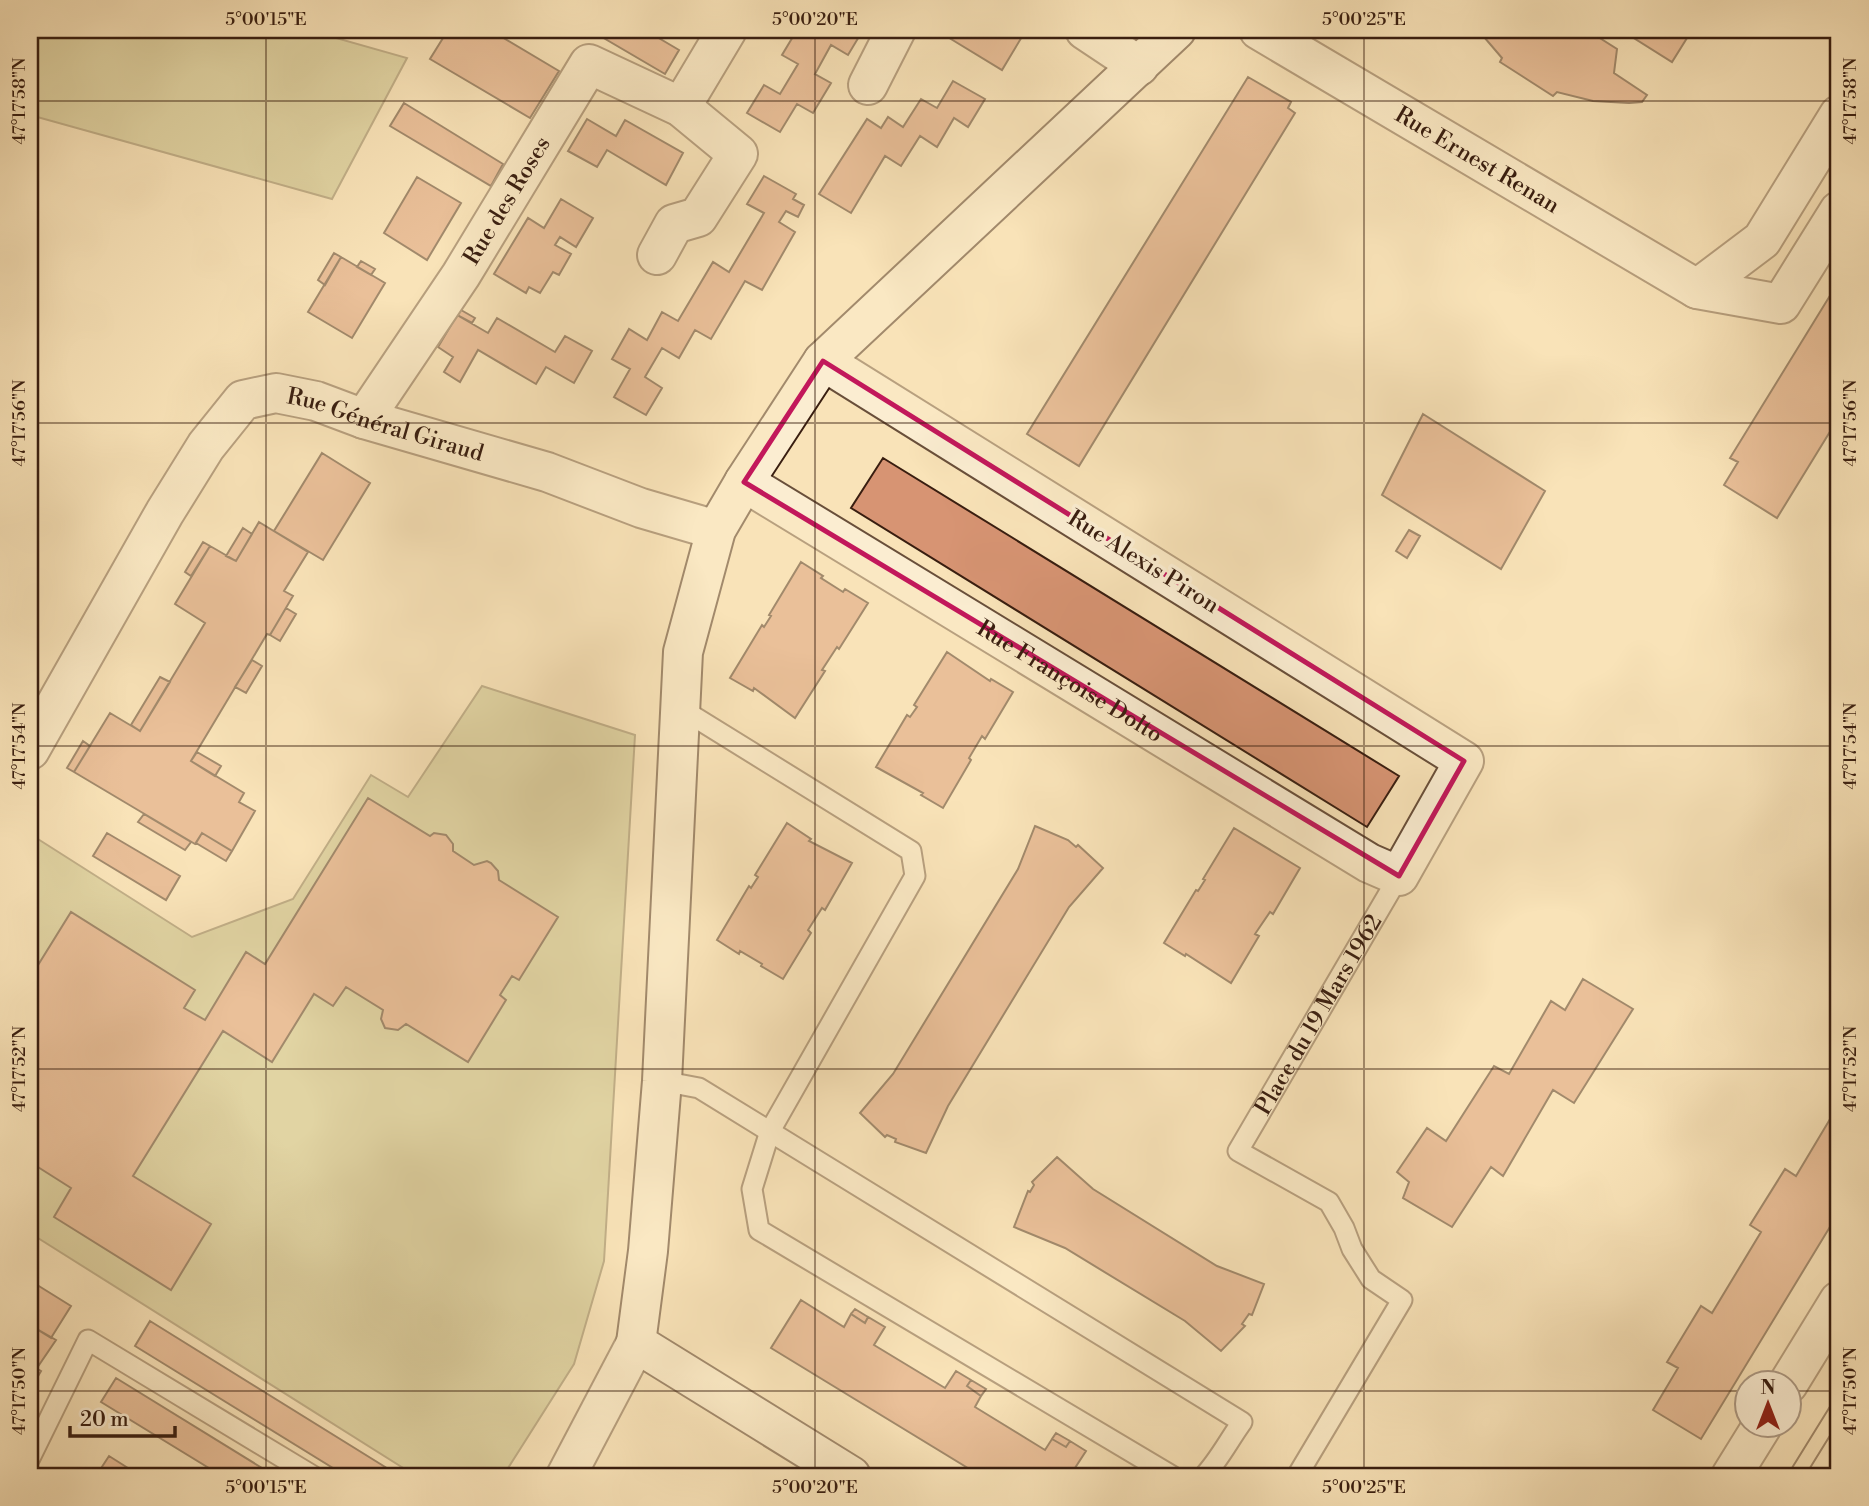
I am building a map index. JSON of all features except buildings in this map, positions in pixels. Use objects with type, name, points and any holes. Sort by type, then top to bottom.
[{"type":"street","points":[[681,107],[727,30]]},
{"type":"street","points":[[867,85],[896,30]]},
{"type":"street","points":[[1085,30],[1139,66]]},
{"type":"street","points":[[566,1476],[636,1343],[648,1251],[662,1081],[683,652],[716,530],[823,361],[1176,30]]},
{"type":"street","name":"Rue Ernest Renan","points":[[1259,30],[1697,289],[1782,304],[1839,211]]},
{"type":"street","name":"Rue des Roses","points":[[364,419],[461,275],[589,64],[681,107],[738,154],[698,217],[674,223],[657,255]]},
{"type":"street","points":[[1697,289],[1762,240],[1839,115]]},
{"type":"street","name":"Rue Alexis Piron","points":[[823,361],[1464,761]]},
{"type":"street","name":"Rue Général Giraud","points":[[30,750],[165,512],[206,446],[243,400],[276,393],[316,401],[364,419],[547,472],[641,508],[716,530]]},
{"type":"street","name":"Rue Françoise Dolto","points":[[744,482],[1369,863],[1399,876]]},
{"type":"street","name":"Place du 19 Mars 1962","points":[[1399,876],[1464,761]]},
{"type":"street","points":[[1797,1370],[1839,1301]]},
{"type":"street","points":[[636,1343],[851,1476]]},
{"type":"street","points":[[1731,1476],[1753,1440]]},
{"type":"lane","points":[[680,708],[911,851],[915,876],[769,1131],[752,1189],[759,1230],[1172,1476]]},
{"type":"lane","name":"Place du 19 Mars 1962","points":[[1297,1476],[1402,1300],[1371,1279],[1352,1249],[1329,1202],[1238,1150],[1399,876]]},
{"type":"lane","points":[[662,1081],[699,1088],[1242,1422],[1216,1464],[1204,1476]]},
{"type":"lane","points":[[38,1476],[30,1460],[88,1340],[313,1476]]},
{"type":"highlighted area","points":[[823,361],[1464,761],[1399,876],[744,482]]},
{"type":"shaded area","points":[[30,30],[308,30],[407,58],[332,199],[30,115]]},
{"type":"shaded area","points":[[482,686],[635,735],[604,1261],[574,1364],[503,1476],[416,1476],[30,1233],[30,834],[192,937],[293,899],[371,775],[408,797]]},
{"type":"tram line","points":[[1787,1476],[1839,1392]]},
{"type":"tram line","points":[[1805,1476],[1839,1421]]}]
